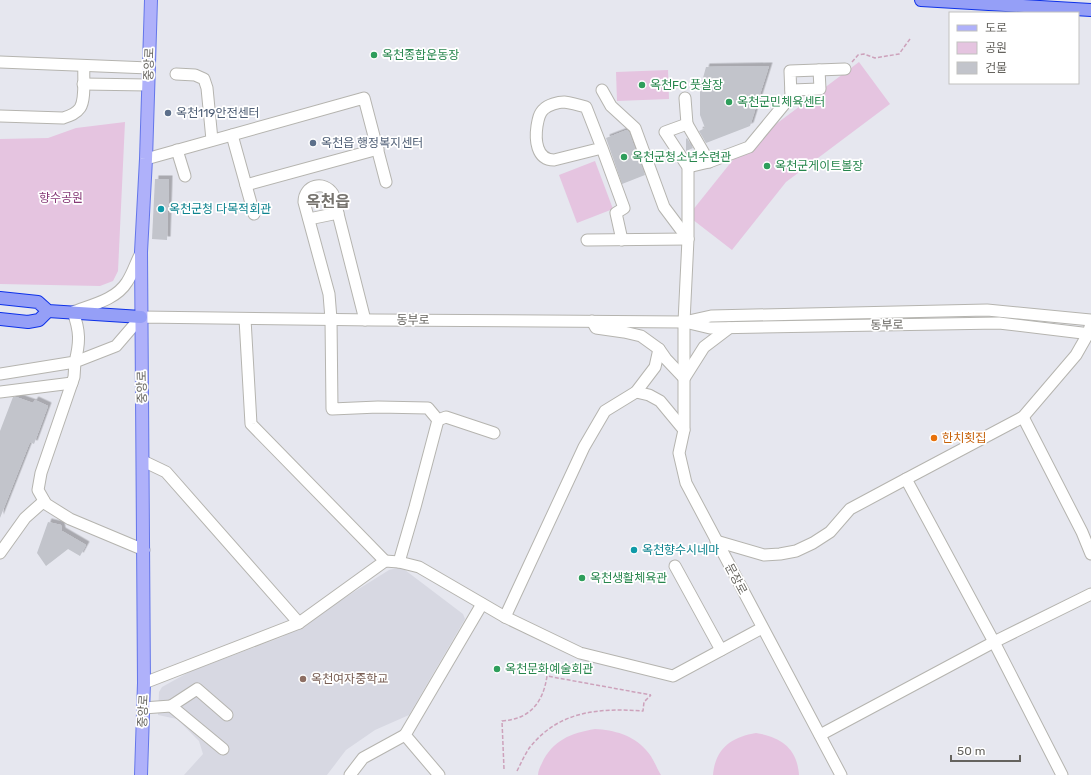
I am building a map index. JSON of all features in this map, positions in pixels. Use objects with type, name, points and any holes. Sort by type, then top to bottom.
[{"type":"highway","points":[[921,0],[1091,10]]},
{"type":"highway","points":[[0,298],[38,302],[48,311],[141,317]]},
{"type":"highway","points":[[0,319],[28,322],[39,320],[48,311]]},
{"type":"main road","name":"중앙로","points":[[144,773],[144,550],[141,252],[146,159],[151,0]]},
{"type":"street","points":[[0,62],[149,68]]},
{"type":"street","points":[[0,116],[63,118],[73,114],[80,108],[83,100],[84,66]]},
{"type":"street","points":[[687,124],[664,132],[688,167],[709,162],[749,147],[791,96],[790,71],[845,69]]},
{"type":"street","points":[[791,90],[820,89],[819,70]]},
{"type":"street","points":[[176,74],[195,75],[204,79],[207,88],[212,140]]},
{"type":"street","points":[[83,84],[148,85]]},
{"type":"street","points":[[602,90],[611,106],[635,128],[664,207],[688,239]]},
{"type":"street","points":[[146,159],[364,98],[386,182]]},
{"type":"street","points":[[685,98],[687,124],[709,162]]},
{"type":"street","points":[[602,148],[554,160],[545,158],[536,144],[539,116],[544,109],[563,102],[586,107],[602,148],[624,208],[616,213],[622,240]]},
{"type":"street","points":[[232,135],[254,214]]},
{"type":"street","points":[[246,185],[378,149]]},
{"type":"street","points":[[177,150],[185,176]]},
{"type":"street","name":"문장로","points":[[688,167],[688,239],[684,322],[684,430],[679,454],[686,483],[840,775]]},
{"type":"street","points":[[365,320],[334,197],[330,190],[323,186],[315,186],[306,193],[304,200],[329,294],[331,320],[332,409],[378,407],[428,408],[438,420]]},
{"type":"street","points":[[309,219],[338,213]]},
{"type":"street","points":[[588,240],[688,239]]},
{"type":"street","points":[[141,252],[127,283],[120,290],[108,298],[72,312],[78,326],[80,341],[75,362],[74,377],[41,473],[38,490],[46,504],[70,519],[144,550]]},
{"type":"street","name":"동부로","points":[[684,322],[711,316],[987,310],[1091,320]]},
{"type":"street","points":[[0,374],[75,362],[116,346],[141,317]]},
{"type":"street","name":"동부로","points":[[141,317],[331,320],[684,322],[710,328],[998,323],[1090,331]]},
{"type":"street","points":[[245,319],[251,424],[385,561]]},
{"type":"street","points":[[592,321],[596,328],[641,336],[659,349],[666,359],[684,378],[694,360],[704,347],[729,328]]},
{"type":"street","points":[[716,541],[764,555],[780,554],[796,550],[813,543],[830,532],[850,509],[1023,417],[1076,355],[1090,331]]},
{"type":"street","points":[[506,617],[584,447],[605,411],[636,392],[655,367],[659,349]]},
{"type":"street","points":[[0,392],[72,384]]},
{"type":"street","points":[[636,392],[649,395],[660,401],[684,430]]},
{"type":"street","points":[[438,420],[446,417],[494,433]]},
{"type":"street","points":[[1023,417],[1082,532],[1091,554]]},
{"type":"street","points":[[399,562],[438,420]]},
{"type":"street","points":[[143,461],[166,472],[299,622]]},
{"type":"street","points":[[906,479],[994,642],[1062,775]]},
{"type":"street","points":[[0,553],[25,518],[44,501]]},
{"type":"street","points":[[144,683],[299,622],[385,561],[399,562],[419,567],[506,617],[580,653],[673,676],[762,628]]},
{"type":"street","points":[[675,566],[721,650]]},
{"type":"street","points":[[820,735],[994,642],[1091,594]]},
{"type":"street","points":[[350,775],[363,758],[405,735],[482,604]]},
{"type":"street","points":[[143,708],[171,706],[197,689],[227,715]]},
{"type":"street","points":[[171,706],[223,749]]},
{"type":"street","points":[[405,735],[438,775]]},
{"type":"path","points":[[845,69],[858,55],[864,54],[875,58],[899,54],[910,39]]},
{"type":"path","points":[[504,769],[502,721],[514,720],[527,714],[536,705],[545,690],[548,676],[651,695],[644,702],[643,712],[618,709],[592,711],[567,718],[546,730],[530,747],[517,771]]},
{"type":"shaded area","name":"옥천여자중학교","points":[[401,567],[463,614],[465,619],[409,715],[375,730],[346,750],[327,775],[184,775],[203,754],[199,741],[177,719],[158,715],[159,692],[162,687],[191,671],[282,637],[389,570]]},
{"type":"green space","name":"옥천군게이트볼장","points":[[859,62],[890,104],[786,182],[732,250],[688,216],[740,151]]},
{"type":"green space","name":"옥천FC 풋살장","points":[[668,70],[669,99],[617,101],[616,72]]},
{"type":"green space","name":"향수공원","points":[[125,122],[118,271],[113,281],[100,286],[0,284],[0,139],[48,138],[76,128]]},
{"type":"green space","points":[[595,161],[613,209],[577,223],[559,175]]},
{"type":"green space","points":[[595,729],[623,734],[641,745],[653,759],[661,775],[538,775],[546,755],[557,743],[571,735]]},
{"type":"green space","points":[[756,733],[773,737],[786,745],[795,758],[799,775],[713,775],[717,758],[726,746],[732,741]]},
{"type":"building","name":"옥천군민체육센터","points":[[769,66],[750,126],[706,143],[699,131],[705,128],[700,115],[700,89],[706,67]]},
{"type":"building","name":"옥천군청소년수련관","points":[[627,130],[645,175],[622,184],[606,138]]},
{"type":"building","points":[[687,138],[693,148],[686,151],[686,139]]},
{"type":"building","name":"옥천군청 다목적회관","points":[[155,179],[169,179],[167,240],[152,239]]},
{"type":"building","points":[[13,397],[33,403],[35,400],[48,406],[34,444],[30,442],[0,518],[0,431]]},
{"type":"building","points":[[48,522],[61,525],[62,531],[86,545],[80,556],[68,549],[46,566],[37,553]]},
{"type":"place","name":"옥천종합운동장","points":[[374,55]]},
{"type":"place","name":"옥천FC 풋살장","points":[[642,85]]},
{"type":"place","name":"옥천군민체육센터","points":[[729,102]]},
{"type":"place","name":"옥천119안전센터","points":[[168,113]]},
{"type":"place","name":"옥천읍 행정복지센터","points":[[313,143]]},
{"type":"place","name":"옥천군청소년수련관","points":[[624,157]]},
{"type":"place","name":"옥천군게이트볼장","points":[[767,166]]},
{"type":"place","name":"옥천군청 다목적회관","points":[[161,209]]},
{"type":"place","name":"한치횟집","points":[[934,438]]},
{"type":"place","name":"옥천향수시네마","points":[[634,550]]},
{"type":"place","name":"옥천생활체육관","points":[[582,578]]},
{"type":"place","name":"옥천문화예술회관","points":[[497,669]]},
{"type":"place","name":"옥천여자중학교","points":[[303,679]]},
{"type":"district","name":"옥천읍","points":[[328,201]]}]
